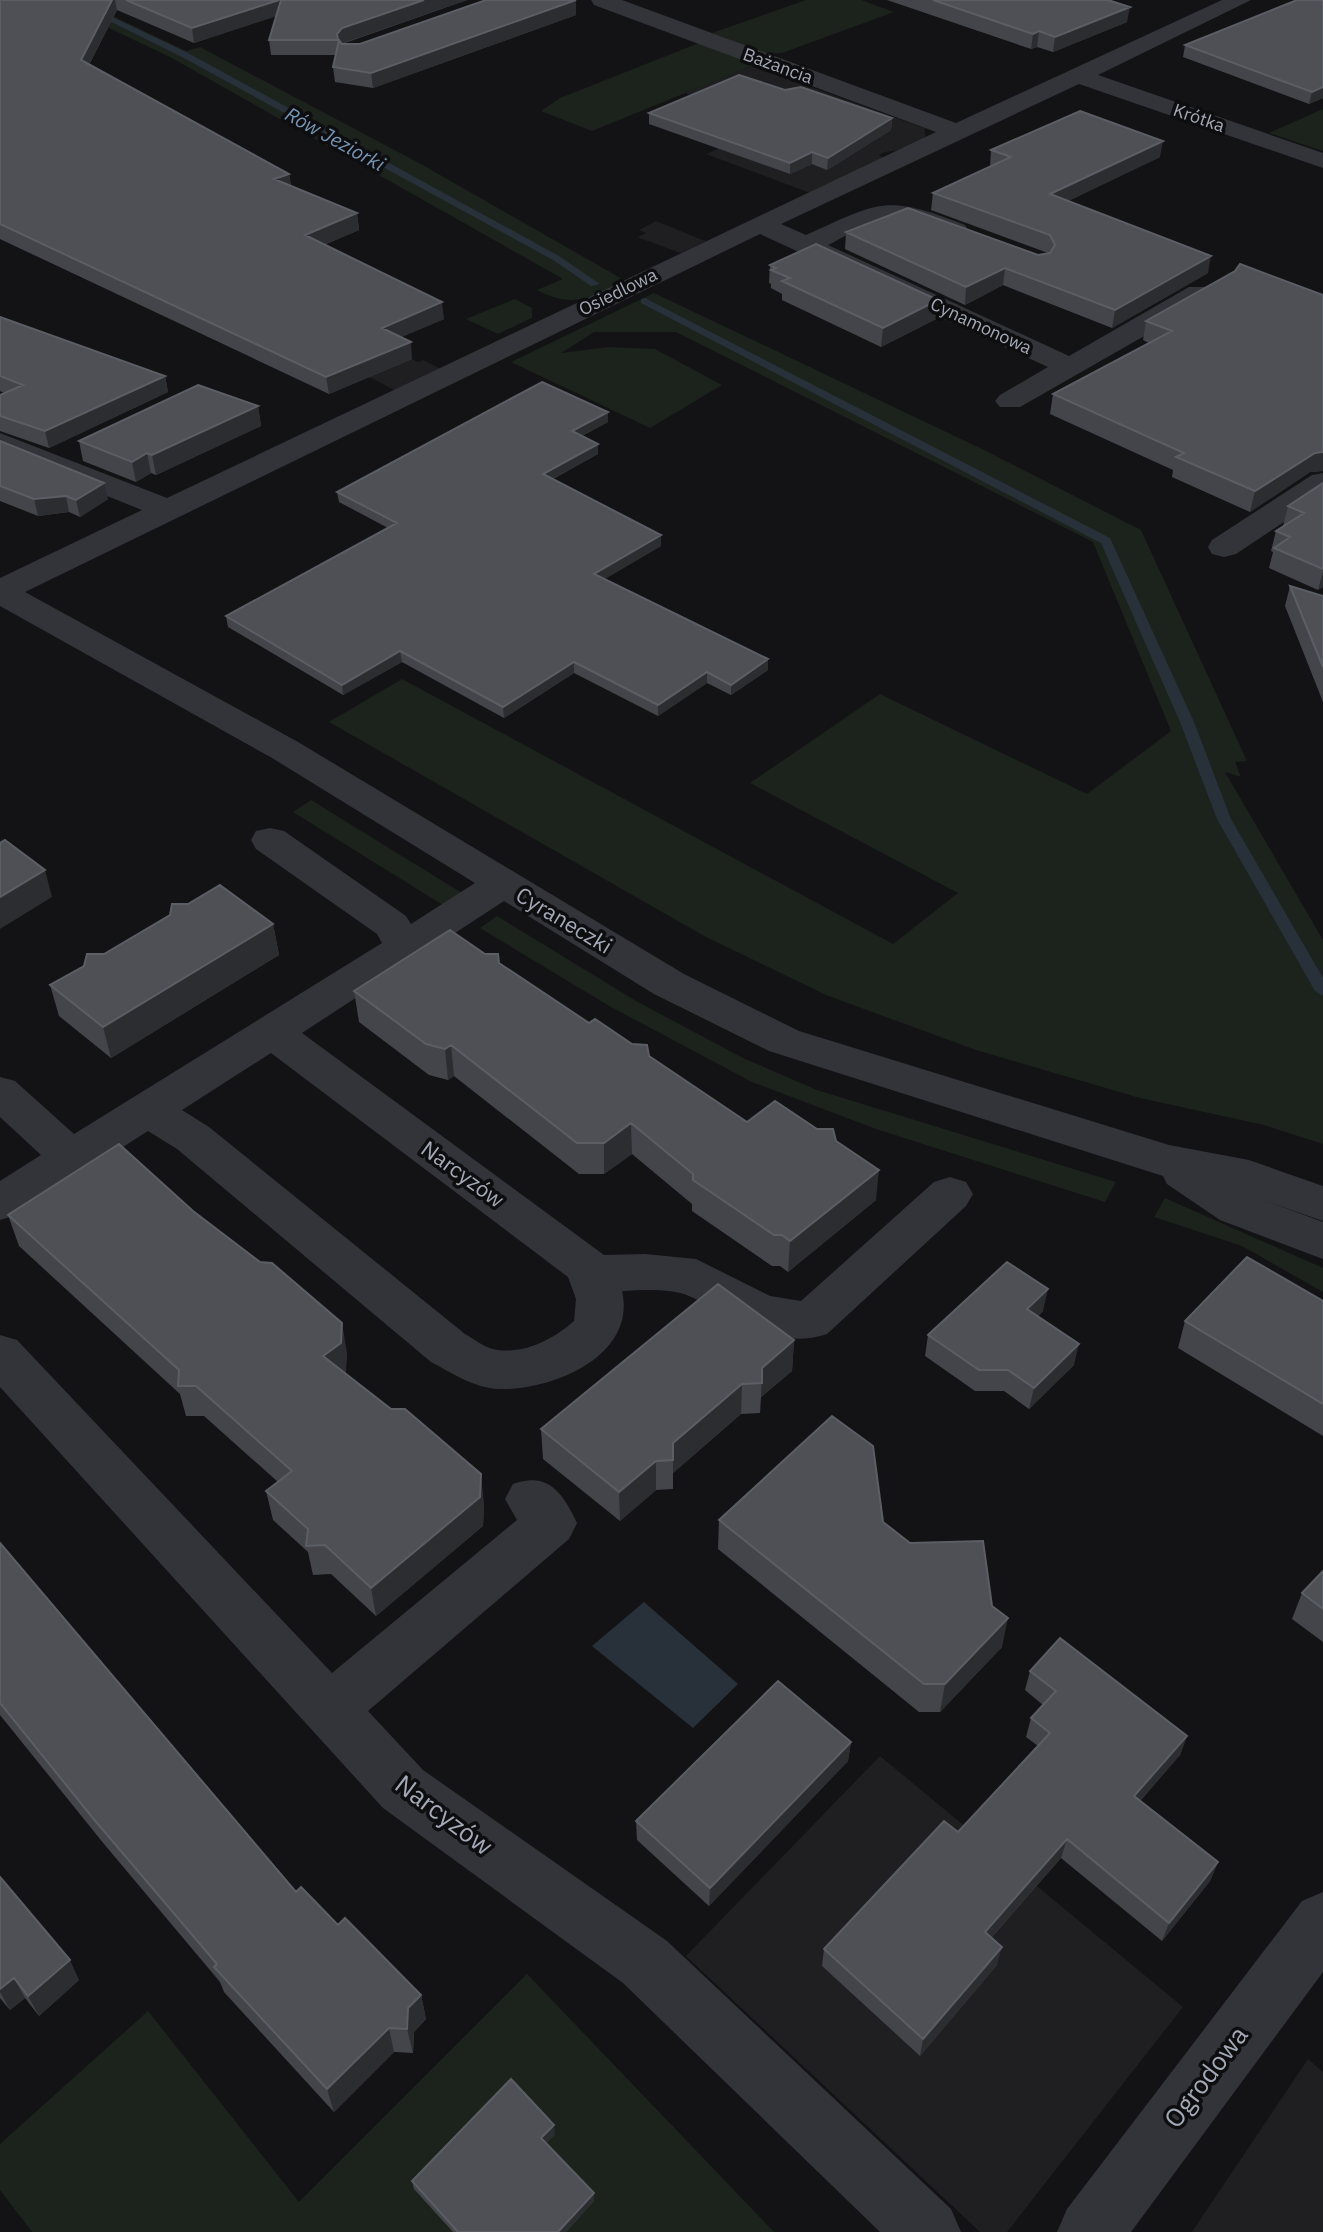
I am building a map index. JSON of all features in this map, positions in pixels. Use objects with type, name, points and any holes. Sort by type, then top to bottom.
[{"type":"street","name":"Bażancia","points":[[602,0],[954,131]]},
{"type":"street","name":"Osiedlowa","points":[[0,592],[954,131],[1240,0]]},
{"type":"street","name":"Krótka","points":[[1076,75],[1323,161]]},
{"type":"street","points":[[805,246],[878,212],[890,211],[911,214],[981,240]]},
{"type":"street","name":"Cynamonowa","points":[[760,224],[1070,367]]},
{"type":"street","name":"Cynamonowa","points":[[1010,401],[1220,281]]},
{"type":"street","points":[[0,442],[169,510]]},
{"type":"street","points":[[50,462],[90,443]]},
{"type":"street","points":[[1224,547],[1323,482]]},
{"type":"street","name":"Cyraneczki","points":[[0,592],[285,750],[669,984],[784,1041],[1168,1161],[1249,1177],[1323,1204]]},
{"type":"street","points":[[270,840],[392,925],[405,948]]},
{"type":"street","points":[[0,1203],[71,1157],[151,1112],[504,883]]},
{"type":"street","name":"Narcyzów","points":[[272,1032],[585,1264],[592,1274]]},
{"type":"street","points":[[0,1092],[71,1157]]},
{"type":"street","points":[[151,1112],[193,1138],[448,1348],[488,1368],[533,1367],[567,1353],[597,1327],[601,1308],[598,1285],[592,1274],[645,1272],[696,1277],[760,1313],[810,1321],[950,1194]]},
{"type":"street","name":"Cyraneczki","points":[[1168,1161],[1236,1208],[1323,1241]]},
{"type":"street","name":"Narcyzów","points":[[0,1354],[403,1789],[645,1962],[928,2232]]},
{"type":"street","points":[[330,1709],[551,1523],[531,1499]]},
{"type":"street","name":"Ogrodowa","points":[[1090,2232],[1323,1922]]},
{"type":"shaded area","points":[[50,0],[79,0],[186,51],[200,47],[419,163],[624,280],[582,299],[561,299],[537,290],[563,279],[170,57]]},
{"type":"shaded area","points":[[806,0],[861,0],[894,12],[782,53],[767,54],[712,33]]},
{"type":"shaded area","points":[[699,43],[757,64],[592,131],[541,111],[560,98]]},
{"type":"shaded area","points":[[757,64],[777,75],[924,128],[926,138],[900,150],[885,152],[879,155],[883,158],[810,193],[706,154],[769,127],[685,93]]},
{"type":"shaded area","points":[[1323,109],[1323,151],[1269,133]]},
{"type":"shaded area","points":[[656,221],[707,241],[681,253],[637,237],[646,233],[639,230]]},
{"type":"shaded area","points":[[654,293],[982,449],[1141,530],[1247,761],[1235,762],[1241,777],[1225,772],[1323,940],[1323,1144],[1264,1125],[1140,1098],[976,1050],[826,995],[706,937],[329,722],[402,679],[893,944],[958,893],[750,783],[880,694],[1087,794],[1171,731],[1093,542],[676,332],[594,332],[561,353],[609,347],[655,349],[722,385],[650,428],[511,362]]},
{"type":"shaded area","points":[[515,299],[532,308],[532,318],[498,334],[466,319]]},
{"type":"shaded area","points":[[398,352],[443,370],[398,392],[358,371]]},
{"type":"shaded area","points":[[311,800],[462,893],[443,905],[293,812]]},
{"type":"shaded area","points":[[497,916],[636,1001],[743,1058],[817,1090],[1116,1182],[1105,1202],[876,1129],[752,1082],[611,1007],[480,928]]},
{"type":"shaded area","points":[[1165,1198],[1323,1268],[1323,1292],[1242,1246],[1154,1217]]},
{"type":"shaded area","points":[[644,1602],[738,1684],[693,1728],[592,1646]]},
{"type":"shaded area","points":[[880,1756],[1183,2007],[1007,2232],[980,2232],[686,1956]]},
{"type":"shaded area","points":[[527,1974],[774,2232],[32,2232],[0,2190],[0,2144],[148,2011],[299,2202]]},
{"type":"shaded area","points":[[1308,2059],[1323,2072],[1323,2232],[1192,2232]]},
{"type":"building","points":[[0,0],[112,0],[81,60],[289,174],[274,179],[357,213],[305,235],[442,302],[382,328],[411,342],[326,377],[0,224]]},
{"type":"building","points":[[126,0],[279,0],[192,28]]},
{"type":"building","points":[[281,0],[424,0],[342,28],[337,34],[338,40],[269,40]]},
{"type":"building","points":[[486,0],[576,0],[371,73],[333,67],[339,40],[342,44],[360,44]]},
{"type":"building","points":[[933,0],[1108,0],[1130,7],[1055,37],[1039,31],[1033,34]]},
{"type":"building","points":[[1297,0],[1323,0],[1323,87],[1312,92],[1185,45]]},
{"type":"building","points":[[739,75],[785,90],[801,87],[892,118],[828,158],[812,152],[790,163],[649,113]]},
{"type":"building","points":[[1080,111],[1163,141],[1050,194],[1211,256],[1115,310],[1005,268],[966,287],[846,232],[908,208],[1038,255],[1050,253],[1055,245],[1050,235],[933,193],[1011,157],[991,150]]},
{"type":"building","points":[[816,244],[938,300],[883,328],[782,281],[790,278],[771,270],[776,268],[770,265]]},
{"type":"building","points":[[1240,264],[1323,295],[1323,452],[1315,453],[1255,491],[1176,457],[1184,453],[1053,394],[1172,331],[1146,321],[1235,271]]},
{"type":"building","points":[[0,317],[165,376],[45,431],[0,416],[0,395],[23,385],[0,376]]},
{"type":"building","points":[[542,382],[608,412],[572,431],[598,444],[543,474],[661,535],[594,574],[768,659],[731,685],[707,672],[658,705],[574,662],[503,707],[400,651],[342,685],[226,616],[397,523],[337,492]]},
{"type":"building","points":[[198,385],[258,406],[132,462],[79,441]]},
{"type":"building","points":[[0,441],[104,483],[76,500],[66,496],[34,499],[0,486]]},
{"type":"building","points":[[1323,483],[1323,569],[1274,548],[1290,537],[1276,531],[1304,513],[1288,506]]},
{"type":"building","points":[[1290,586],[1323,596],[1323,667]]},
{"type":"building","points":[[5,840],[45,870],[0,897],[0,843]]},
{"type":"building","points":[[220,885],[273,924],[103,1027],[50,985],[84,966],[87,954],[104,954],[170,915],[172,904],[188,904]]},
{"type":"building","points":[[450,930],[485,954],[498,954],[499,963],[589,1023],[595,1019],[632,1044],[647,1045],[649,1056],[747,1122],[775,1101],[817,1129],[833,1129],[836,1141],[879,1170],[790,1241],[782,1235],[774,1235],[693,1180],[693,1174],[631,1123],[604,1143],[577,1143],[451,1045],[445,1049],[426,1044],[354,991]]},
{"type":"building","points":[[119,1144],[193,1211],[260,1262],[272,1263],[342,1323],[341,1343],[323,1356],[391,1409],[405,1409],[481,1474],[480,1497],[371,1588],[325,1545],[306,1546],[308,1529],[266,1491],[292,1471],[196,1386],[178,1386],[179,1370],[8,1215]]},
{"type":"building","points":[[1247,1257],[1323,1301],[1323,1404],[1185,1321]]},
{"type":"building","points":[[1007,1262],[1048,1289],[1027,1309],[1079,1344],[1034,1388],[1008,1370],[979,1370],[928,1335]]},
{"type":"building","points":[[718,1284],[794,1340],[762,1368],[762,1383],[742,1384],[673,1443],[673,1460],[656,1461],[619,1492],[541,1429]]},
{"type":"building","points":[[832,1416],[873,1446],[883,1522],[910,1543],[983,1541],[992,1606],[1008,1618],[945,1684],[924,1684],[719,1520]]},
{"type":"building","points":[[0,1543],[296,1892],[301,1887],[338,1925],[345,1918],[421,1995],[408,2008],[407,2029],[389,2028],[327,2089],[214,1967],[217,1964],[0,1703]]},
{"type":"building","points":[[1323,1571],[1323,1609],[1302,1593]]},
{"type":"building","points":[[1060,1638],[1187,1736],[1134,1796],[1218,1862],[1169,1923],[1067,1839],[985,1932],[1002,1947],[923,2039],[824,1949],[944,1821],[958,1832],[1050,1733],[1031,1718],[1056,1691],[1030,1671]]},
{"type":"building","points":[[778,1681],[851,1742],[710,1888],[636,1821]]},
{"type":"building","points":[[0,1877],[70,1960],[28,1996],[14,1978],[0,1989]]},
{"type":"building","points":[[511,2079],[554,2125],[541,2138],[594,2193],[558,2232],[458,2232],[412,2181]]},
{"type":"waterway","name":"Rów Jeziorki","points":[[71,0],[185,55],[556,258],[595,284]]},
{"type":"waterway","points":[[645,301],[1106,541],[1187,722],[1224,819],[1323,991]]}]
